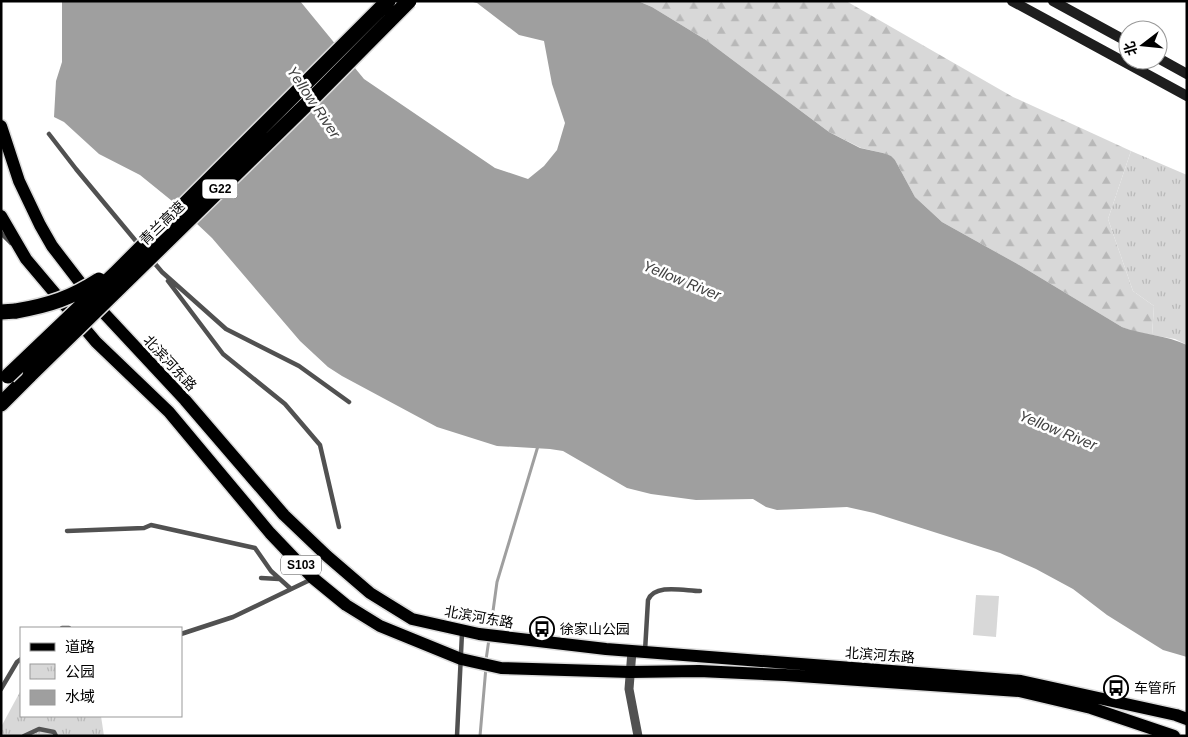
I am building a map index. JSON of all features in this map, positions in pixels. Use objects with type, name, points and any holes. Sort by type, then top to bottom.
[{"type":"highway","name":"青兰高速","points":[[126,263],[388,1]]},
{"type":"highway","name":"青兰高速","points":[[1,404],[310,101],[408,1]]},
{"type":"highway","points":[[9,312],[57,302],[78,293],[126,263]]},
{"type":"highway","points":[[4,380],[126,263]]},
{"type":"main road","points":[[1012,1],[1187,96]]},
{"type":"main road","points":[[1053,1],[1118,37]]},
{"type":"main road","points":[[1168,64],[1187,74]]},
{"type":"main road","name":"北滨河东路","points":[[1,126],[19,181],[40,225],[52,246],[102,311],[185,400],[284,515],[327,556],[370,592],[412,619],[462,632],[638,652],[1021,681],[1187,719]]},
{"type":"main road","name":"北滨河东路","points":[[1,216],[26,259],[96,342],[169,412],[270,533],[313,578],[346,605],[380,626],[461,659],[501,668],[630,672],[699,671],[1019,692],[1091,708],[1174,736]]},
{"type":"street","points":[[638,652],[630,672],[630,689],[638,736]]},
{"type":"lane","points":[[49,134],[162,272],[223,354],[285,404],[320,445],[339,527]]},
{"type":"lane","points":[[1,232],[26,259]]},
{"type":"lane","points":[[162,272],[226,329],[300,366],[349,402]]},
{"type":"lane","points":[[67,531],[144,528],[151,525],[255,548],[271,571],[291,589]]},
{"type":"lane","points":[[261,578],[281,580]]},
{"type":"lane","points":[[182,634],[233,617],[313,578]]},
{"type":"lane","points":[[638,652],[648,600],[653,592],[661,590],[700,591]]},
{"type":"lane","points":[[457,736],[462,632]]},
{"type":"lane","points":[[1,689],[20,659]]},
{"type":"lane","points":[[24,736],[39,729],[54,732],[56,736]]},
{"type":"green space","points":[[638,1],[846,1],[1013,97],[1131,151],[1108,219],[1133,291],[1154,306],[1152,335],[1122,327],[1021,266],[942,222],[915,197],[895,160],[883,153],[861,148],[829,132],[706,40],[652,7]]},
{"type":"green space","points":[[1131,151],[1187,175],[1187,345],[1175,339],[1152,335],[1154,306],[1133,291],[1108,219]]},
{"type":"green space","points":[[976,595],[999,596],[996,637],[973,635]]},
{"type":"green space","points":[[20,692],[20,717],[101,717],[104,736],[1,736],[1,727]]},
{"type":"water","name":"Yellow River","points":[[62,1],[300,1],[364,79],[495,168],[528,179],[544,166],[557,150],[565,123],[552,84],[544,41],[519,35],[477,3],[469,1],[638,1],[652,7],[706,40],[829,132],[860,148],[891,156],[915,197],[942,222],[1021,266],[1122,327],[1171,339],[1187,345],[1187,657],[1163,650],[1107,615],[1073,589],[1036,569],[1000,553],[874,513],[847,507],[777,510],[766,507],[753,499],[696,500],[651,494],[627,488],[563,451],[497,446],[437,427],[342,376],[328,367],[300,341],[212,238],[177,205],[140,175],[99,154],[64,122],[54,117],[56,81],[62,62]]},
{"type":"waterway","points":[[490,633],[497,582],[538,446]]},
{"type":"waterway","points":[[486,660],[489,639]]},
{"type":"waterway","points":[[480,736],[486,667]]},
{"type":"place","name":"徐家山公园","points":[[542,629]]},
{"type":"place","name":"车管所","points":[[1116,688]]}]
